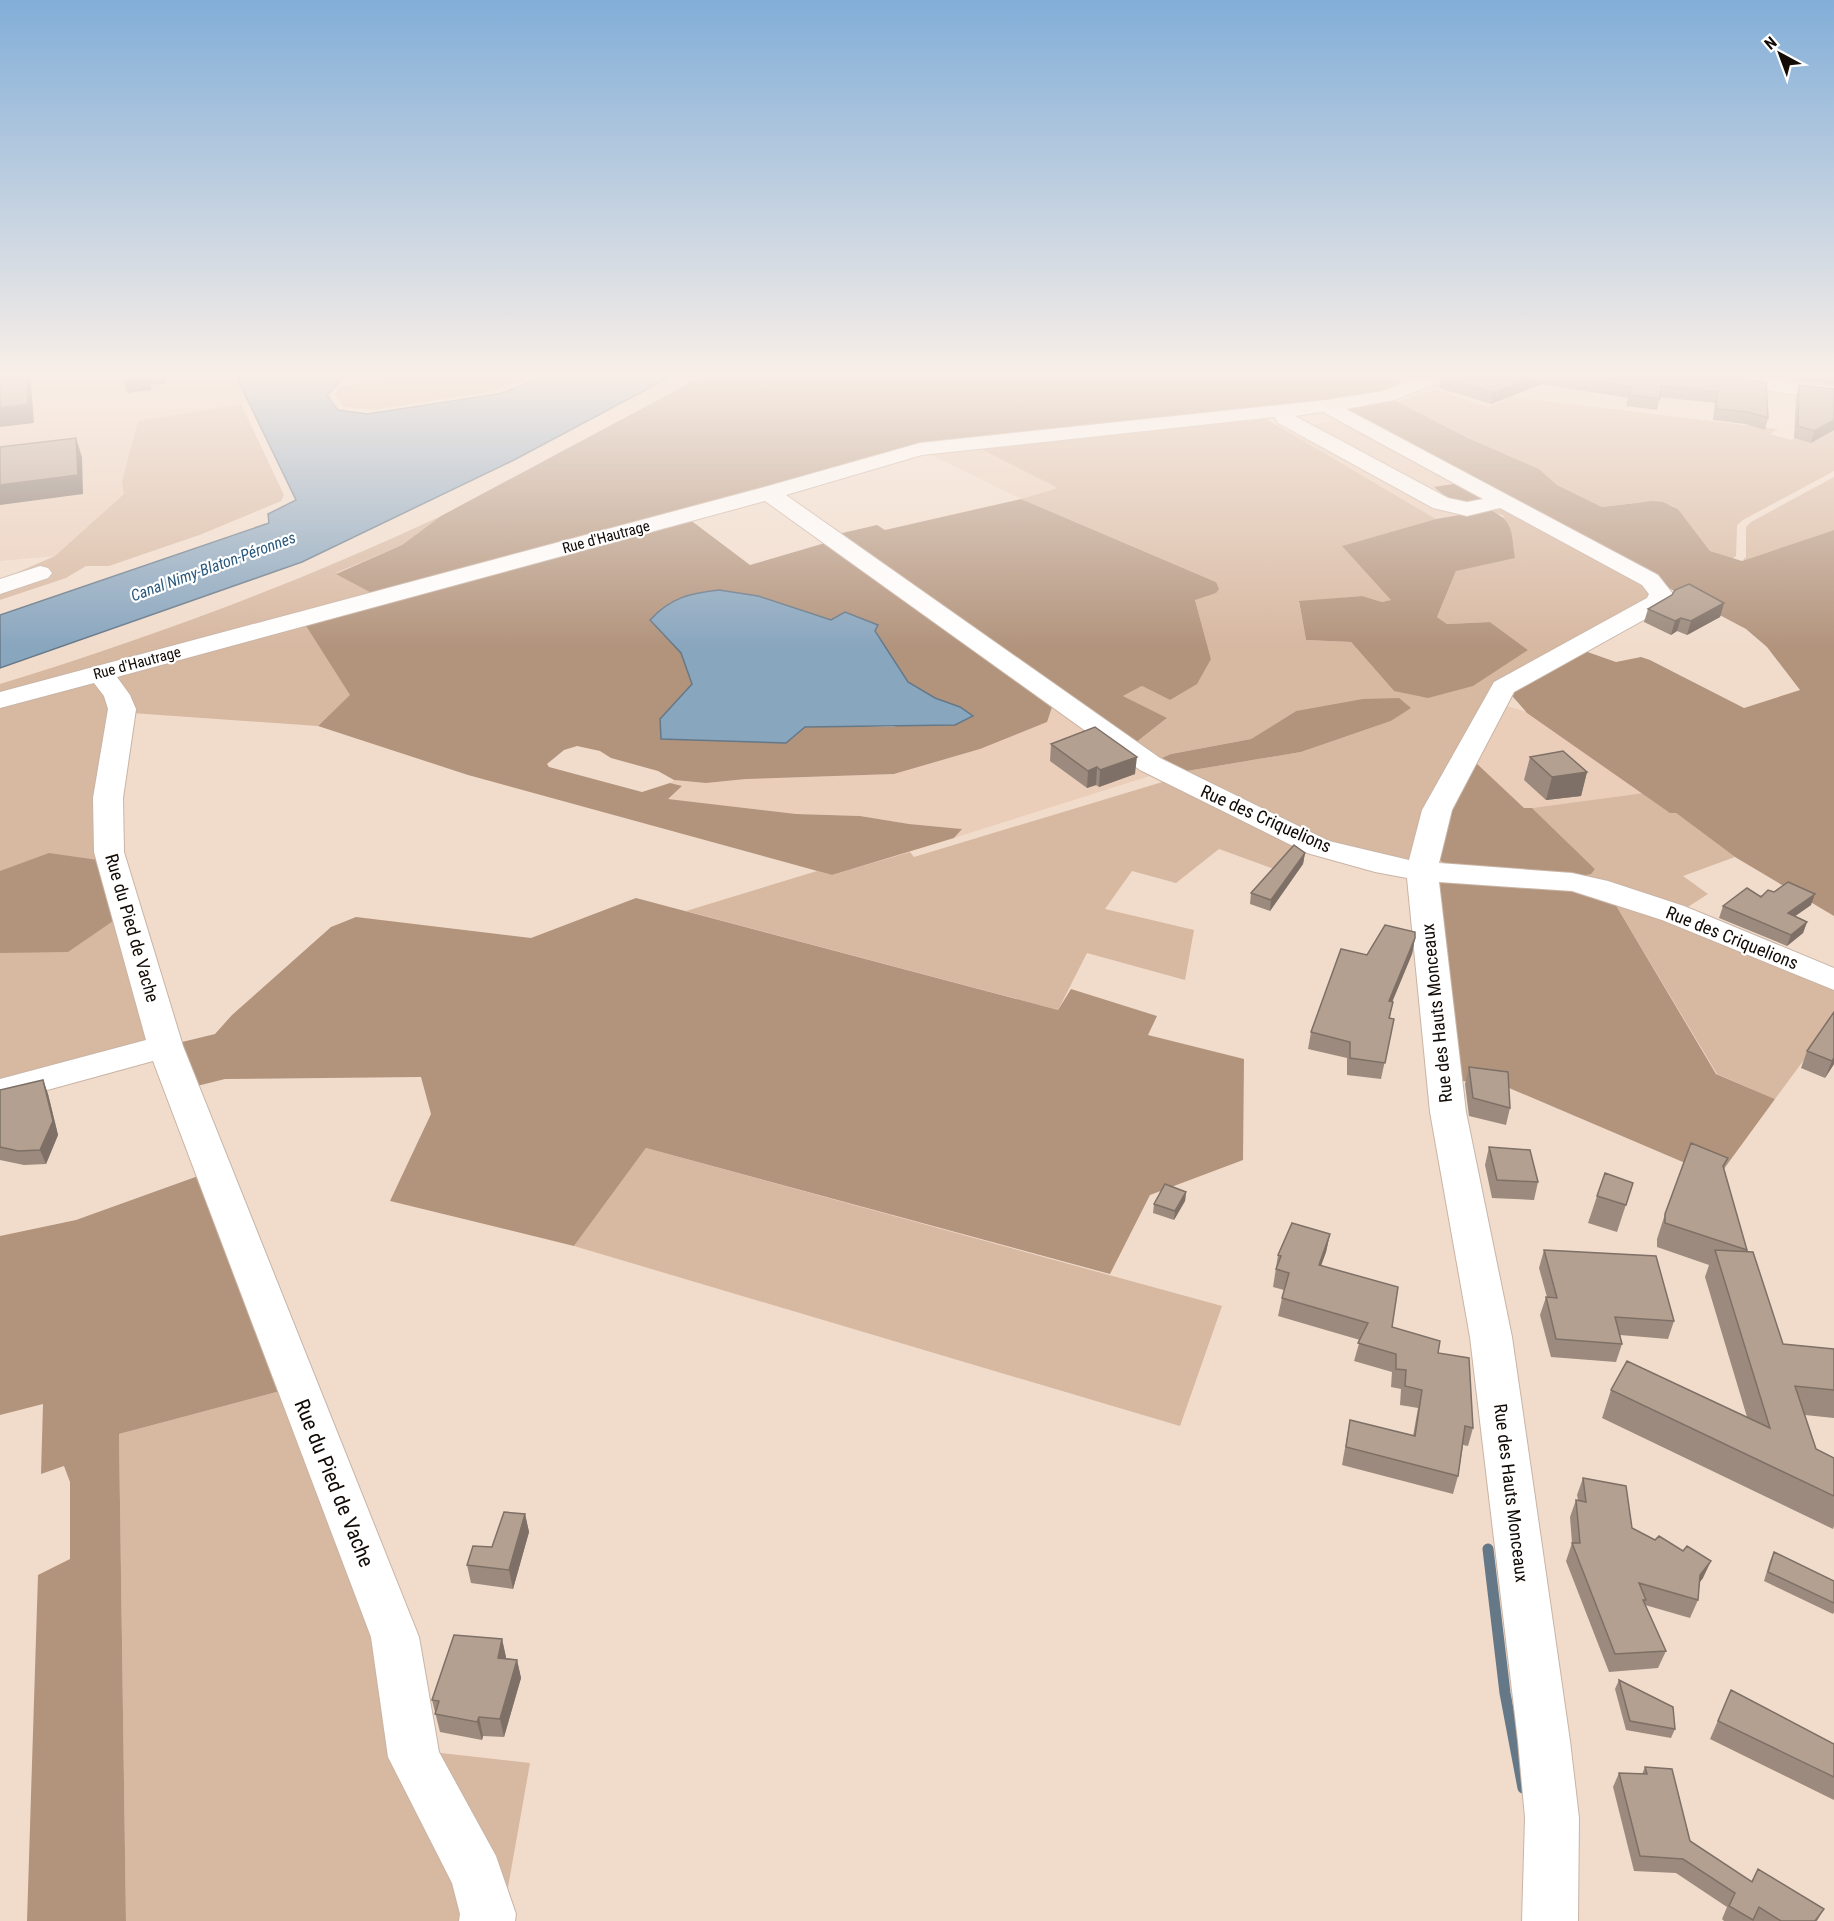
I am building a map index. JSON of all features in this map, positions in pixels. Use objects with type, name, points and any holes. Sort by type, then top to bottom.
[{"type":"street","name":"Rue d'Hautrage","points":[[0,700],[856,468]]},
{"type":"street","points":[[1389,468],[1448,506],[1467,509],[1504,501]]},
{"type":"street","points":[[1410,468],[1439,483]]},
{"type":"street","name":"Rue des Hauts Monceaux","points":[[1430,468],[1504,501],[1650,580],[1661,594],[1658,602],[1508,683],[1503,688],[1437,810],[1422,871],[1448,1112],[1491,1337],[1544,1741],[1552,1818],[1550,1921]]},
{"type":"street","name":"Rue des Criquelions","points":[[769,493],[1150,764],[1318,847],[1375,863],[1422,871],[1572,882],[1597,888],[1673,913],[1834,980]]},
{"type":"street","points":[[0,587],[40,573]]},
{"type":"street","name":"Rue du Pied de Vache","points":[[100,673],[117,695],[122,709],[108,798],[109,852],[165,1046],[279,1346],[395,1637],[414,1757],[477,1875],[488,1921]]},
{"type":"street","points":[[0,1091],[165,1046]]},
{"type":"shaded area","points":[[0,468],[130,468],[125,494],[55,556],[0,561]]},
{"type":"shaded area","points":[[126,468],[271,468],[284,495],[281,501],[202,534],[109,566],[86,566],[66,578],[0,600],[0,580],[55,556],[124,494],[122,482]]},
{"type":"shaded area","points":[[531,468],[859,468],[685,516],[750,565],[842,538],[838,534],[877,525],[885,530],[1021,499],[1216,582],[1219,589],[1216,593],[1195,600],[1211,659],[1197,684],[1170,700],[1142,686],[1123,696],[1167,718],[1134,744],[1053,704],[1047,722],[980,749],[894,774],[746,779],[706,783],[674,780],[658,771],[611,758],[600,751],[577,746],[564,750],[547,764],[549,767],[642,792],[670,783],[682,786],[668,799],[796,814],[860,816],[962,829],[954,838],[832,875],[468,775],[318,726],[350,695],[303,621],[383,599],[336,574],[402,545],[441,516]],"holes":[[[719,590],[757,596],[832,620],[877,626],[874,631],[908,682],[935,698],[960,707],[893,727],[805,727],[785,743],[660,719],[692,684],[681,653]]]},
{"type":"shaded area","points":[[957,468],[1018,468],[1059,488],[1021,499]]},
{"type":"shaded area","points":[[1018,468],[1349,468],[1436,519],[1343,546],[1392,600],[1382,602],[1361,596],[1299,602],[1306,640],[1351,642],[1394,691],[1528,650],[1490,622],[1447,624],[1437,617],[1456,571],[1504,516],[1490,510],[1512,509],[1632,574],[1655,596],[1502,679],[1414,857],[1408,861],[1338,848],[1181,772],[1301,752],[1391,721],[1410,708],[1296,711],[1251,739],[1171,754],[1157,760],[1134,744],[1166,719],[1123,696],[1142,686],[1170,700],[1211,659],[1195,600],[1216,582],[1021,499],[1058,488]]},
{"type":"shaded area","points":[[1349,468],[1442,468],[1517,508],[1436,519]]},
{"type":"shaded area","points":[[1442,468],[1536,468],[1557,485],[1602,507],[1652,501],[1663,502],[1678,509],[1710,551],[1742,561],[1834,530],[1834,916],[1735,857],[1676,813],[1670,813],[1527,713],[1507,690],[1579,649],[1616,662],[1641,657],[1650,660],[1744,708],[1800,690],[1767,647],[1746,629]]},
{"type":"shaded area","points":[[1536,468],[1834,468],[1834,471],[1737,525],[1736,556],[1732,559],[1710,551],[1678,509],[1671,505],[1642,502],[1602,507],[1557,485]]},
{"type":"shaded area","points":[[1834,477],[1834,530],[1742,561],[1746,557],[1746,527],[1751,522]]},
{"type":"shaded area","points":[[1460,483],[1481,495],[1483,499],[1471,504],[1457,502],[1434,487]]},
{"type":"shaded area","points":[[1490,510],[1508,524],[1515,558],[1456,571],[1437,617],[1447,624],[1490,622],[1528,650],[1473,686],[1428,698],[1394,691],[1351,642],[1306,640],[1299,601],[1362,596],[1382,602],[1391,600],[1342,546],[1436,519]]},
{"type":"shaded area","points":[[441,516],[402,545],[336,573],[384,599],[351,695],[318,726],[132,713],[108,708],[101,762],[153,1041],[0,1084],[0,684],[112,648],[223,608],[333,564]]},
{"type":"shaded area","points":[[1399,698],[1411,708],[1391,721],[1301,752],[1181,772],[1157,760],[1171,754],[1251,739],[1296,711],[1363,699]]},
{"type":"shaded area","points":[[1053,704],[1156,774],[954,838],[961,829],[860,816],[796,814],[667,799],[681,787],[670,783],[674,780],[706,783],[746,779],[895,774],[980,749],[1046,722]]},
{"type":"shaded area","points":[[1500,704],[1527,712],[1644,793],[1524,809],[1474,761]]},
{"type":"shaded area","points":[[1474,761],[1524,808],[1532,808],[1595,869],[1591,874],[1555,878],[1512,877],[1470,870],[1436,859],[1436,852],[1455,801]]},
{"type":"shaded area","points":[[1169,780],[1303,845],[1274,869],[1219,849],[1176,883],[1132,871],[1105,909],[1194,930],[1185,980],[1087,953],[1058,1010],[686,911],[817,871],[832,875],[910,852],[914,857]]},
{"type":"shaded area","points":[[1644,793],[1670,812],[1676,813],[1735,857],[1683,876],[1708,894],[1680,912],[1568,878],[1595,869],[1532,808]]},
{"type":"shaded area","points":[[49,853],[98,860],[116,919],[68,952],[0,953],[0,871]]},
{"type":"shaded area","points":[[1434,880],[1572,885],[1611,897],[1716,1074],[1775,1099],[1718,1177],[1502,1085],[1453,1080]]},
{"type":"shaded area","points":[[1611,897],[1834,986],[1834,1019],[1775,1099],[1717,1074]]},
{"type":"shaded area","points":[[636,898],[1058,1010],[1071,989],[1157,1016],[1148,1035],[1244,1059],[1243,1160],[1150,1195],[1110,1274],[646,1148],[574,1246],[390,1201],[431,1114],[421,1077],[225,1079],[193,1087],[178,1043],[215,1034],[232,1015],[331,927],[356,917],[531,938]]},
{"type":"shaded area","points":[[646,1148],[1222,1306],[1180,1426],[574,1246]]},
{"type":"shaded area","points":[[201,1175],[284,1390],[119,1434],[126,1921],[27,1921],[38,1575],[70,1559],[70,1482],[64,1466],[41,1474],[43,1404],[0,1415],[0,1236],[76,1220]]},
{"type":"shaded area","points":[[284,1390],[471,1913],[469,1921],[126,1921],[119,1434]]},
{"type":"shaded area","points":[[423,1751],[530,1763],[502,1921]]},
{"type":"water","name":"Canal Nimy-Blaton-Péronnes","points":[[280,468],[498,468],[302,562],[0,668],[0,615],[269,523],[268,514],[296,500]]},
{"type":"water","points":[[719,590],[758,596],[831,620],[845,612],[878,625],[875,631],[908,682],[935,698],[960,707],[973,716],[955,725],[805,727],[786,743],[661,739],[660,719],[692,684],[681,653],[650,620],[665,606],[681,598]]},
{"type":"building","points":[[0,468],[78,468],[78,475],[0,485]]},
{"type":"building","points":[[1689,584],[1724,603],[1691,621],[1681,618],[1675,621],[1648,609],[1672,595],[1675,590]]},
{"type":"building","points":[[1095,727],[1137,757],[1100,770],[1097,767],[1088,771],[1051,744]]},
{"type":"building","points":[[1563,751],[1587,772],[1552,777],[1530,757]]},
{"type":"building","points":[[1294,845],[1305,853],[1271,900],[1251,893]]},
{"type":"building","points":[[1788,882],[1815,894],[1788,913],[1807,922],[1791,935],[1723,906],[1747,888],[1761,897],[1768,890],[1774,892]]},
{"type":"building","points":[[1385,925],[1415,932],[1415,938],[1389,1001],[1393,1002],[1389,1018],[1394,1019],[1385,1063],[1350,1058],[1350,1042],[1311,1032],[1341,949],[1367,955]]},
{"type":"building","points":[[1834,1012],[1834,1058],[1832,1061],[1807,1051]]},
{"type":"building","points":[[1469,1067],[1508,1072],[1510,1108],[1473,1098]]},
{"type":"building","points":[[43,1080],[53,1121],[40,1150],[18,1151],[0,1147],[0,1090]]},
{"type":"building","points":[[1691,1143],[1728,1158],[1723,1166],[1747,1250],[1665,1223],[1665,1214]]},
{"type":"building","points":[[1489,1147],[1530,1150],[1538,1182],[1497,1180]]},
{"type":"building","points":[[1605,1173],[1633,1183],[1626,1205],[1597,1196]]},
{"type":"building","points":[[1165,1184],[1186,1192],[1175,1211],[1154,1204]]},
{"type":"building","points":[[1292,1223],[1330,1234],[1319,1265],[1398,1287],[1392,1327],[1440,1341],[1438,1353],[1469,1358],[1473,1428],[1465,1426],[1458,1476],[1346,1447],[1350,1420],[1415,1436],[1422,1390],[1405,1386],[1406,1370],[1396,1369],[1396,1354],[1358,1343],[1368,1323],[1282,1298],[1289,1273],[1276,1269],[1281,1256],[1278,1255]]},
{"type":"building","points":[[1544,1250],[1656,1256],[1674,1321],[1615,1317],[1622,1344],[1556,1339],[1546,1297],[1557,1298]]},
{"type":"building","points":[[1715,1250],[1753,1252],[1783,1344],[1834,1349],[1834,1390],[1795,1386],[1816,1449],[1834,1458],[1834,1496],[1611,1390],[1627,1361],[1770,1428]]},
{"type":"building","points":[[1583,1478],[1626,1486],[1632,1528],[1655,1540],[1659,1536],[1683,1551],[1687,1546],[1711,1561],[1700,1575],[1698,1600],[1639,1583],[1646,1600],[1643,1600],[1666,1651],[1615,1654],[1572,1543],[1580,1543],[1576,1500],[1586,1502]]},
{"type":"building","points":[[504,1512],[525,1514],[509,1570],[467,1565],[473,1546],[492,1547]]},
{"type":"building","points":[[1774,1552],[1834,1581],[1834,1603],[1768,1572]]},
{"type":"building","points":[[454,1635],[502,1639],[498,1658],[517,1660],[500,1719],[479,1717],[477,1722],[435,1714],[439,1701],[432,1700]]},
{"type":"building","points":[[1619,1680],[1673,1707],[1675,1729],[1630,1721]]},
{"type":"building","points":[[1731,1690],[1834,1744],[1834,1777],[1718,1721]]},
{"type":"building","points":[[1645,1767],[1672,1769],[1690,1841],[1752,1882],[1758,1869],[1824,1909],[1815,1921],[1781,1921],[1759,1907],[1753,1920],[1729,1906],[1735,1893],[1683,1859],[1640,1856],[1619,1773],[1647,1774]]},
{"type":"waterway","points":[[1488,1549],[1505,1693],[1523,1788]]}]
